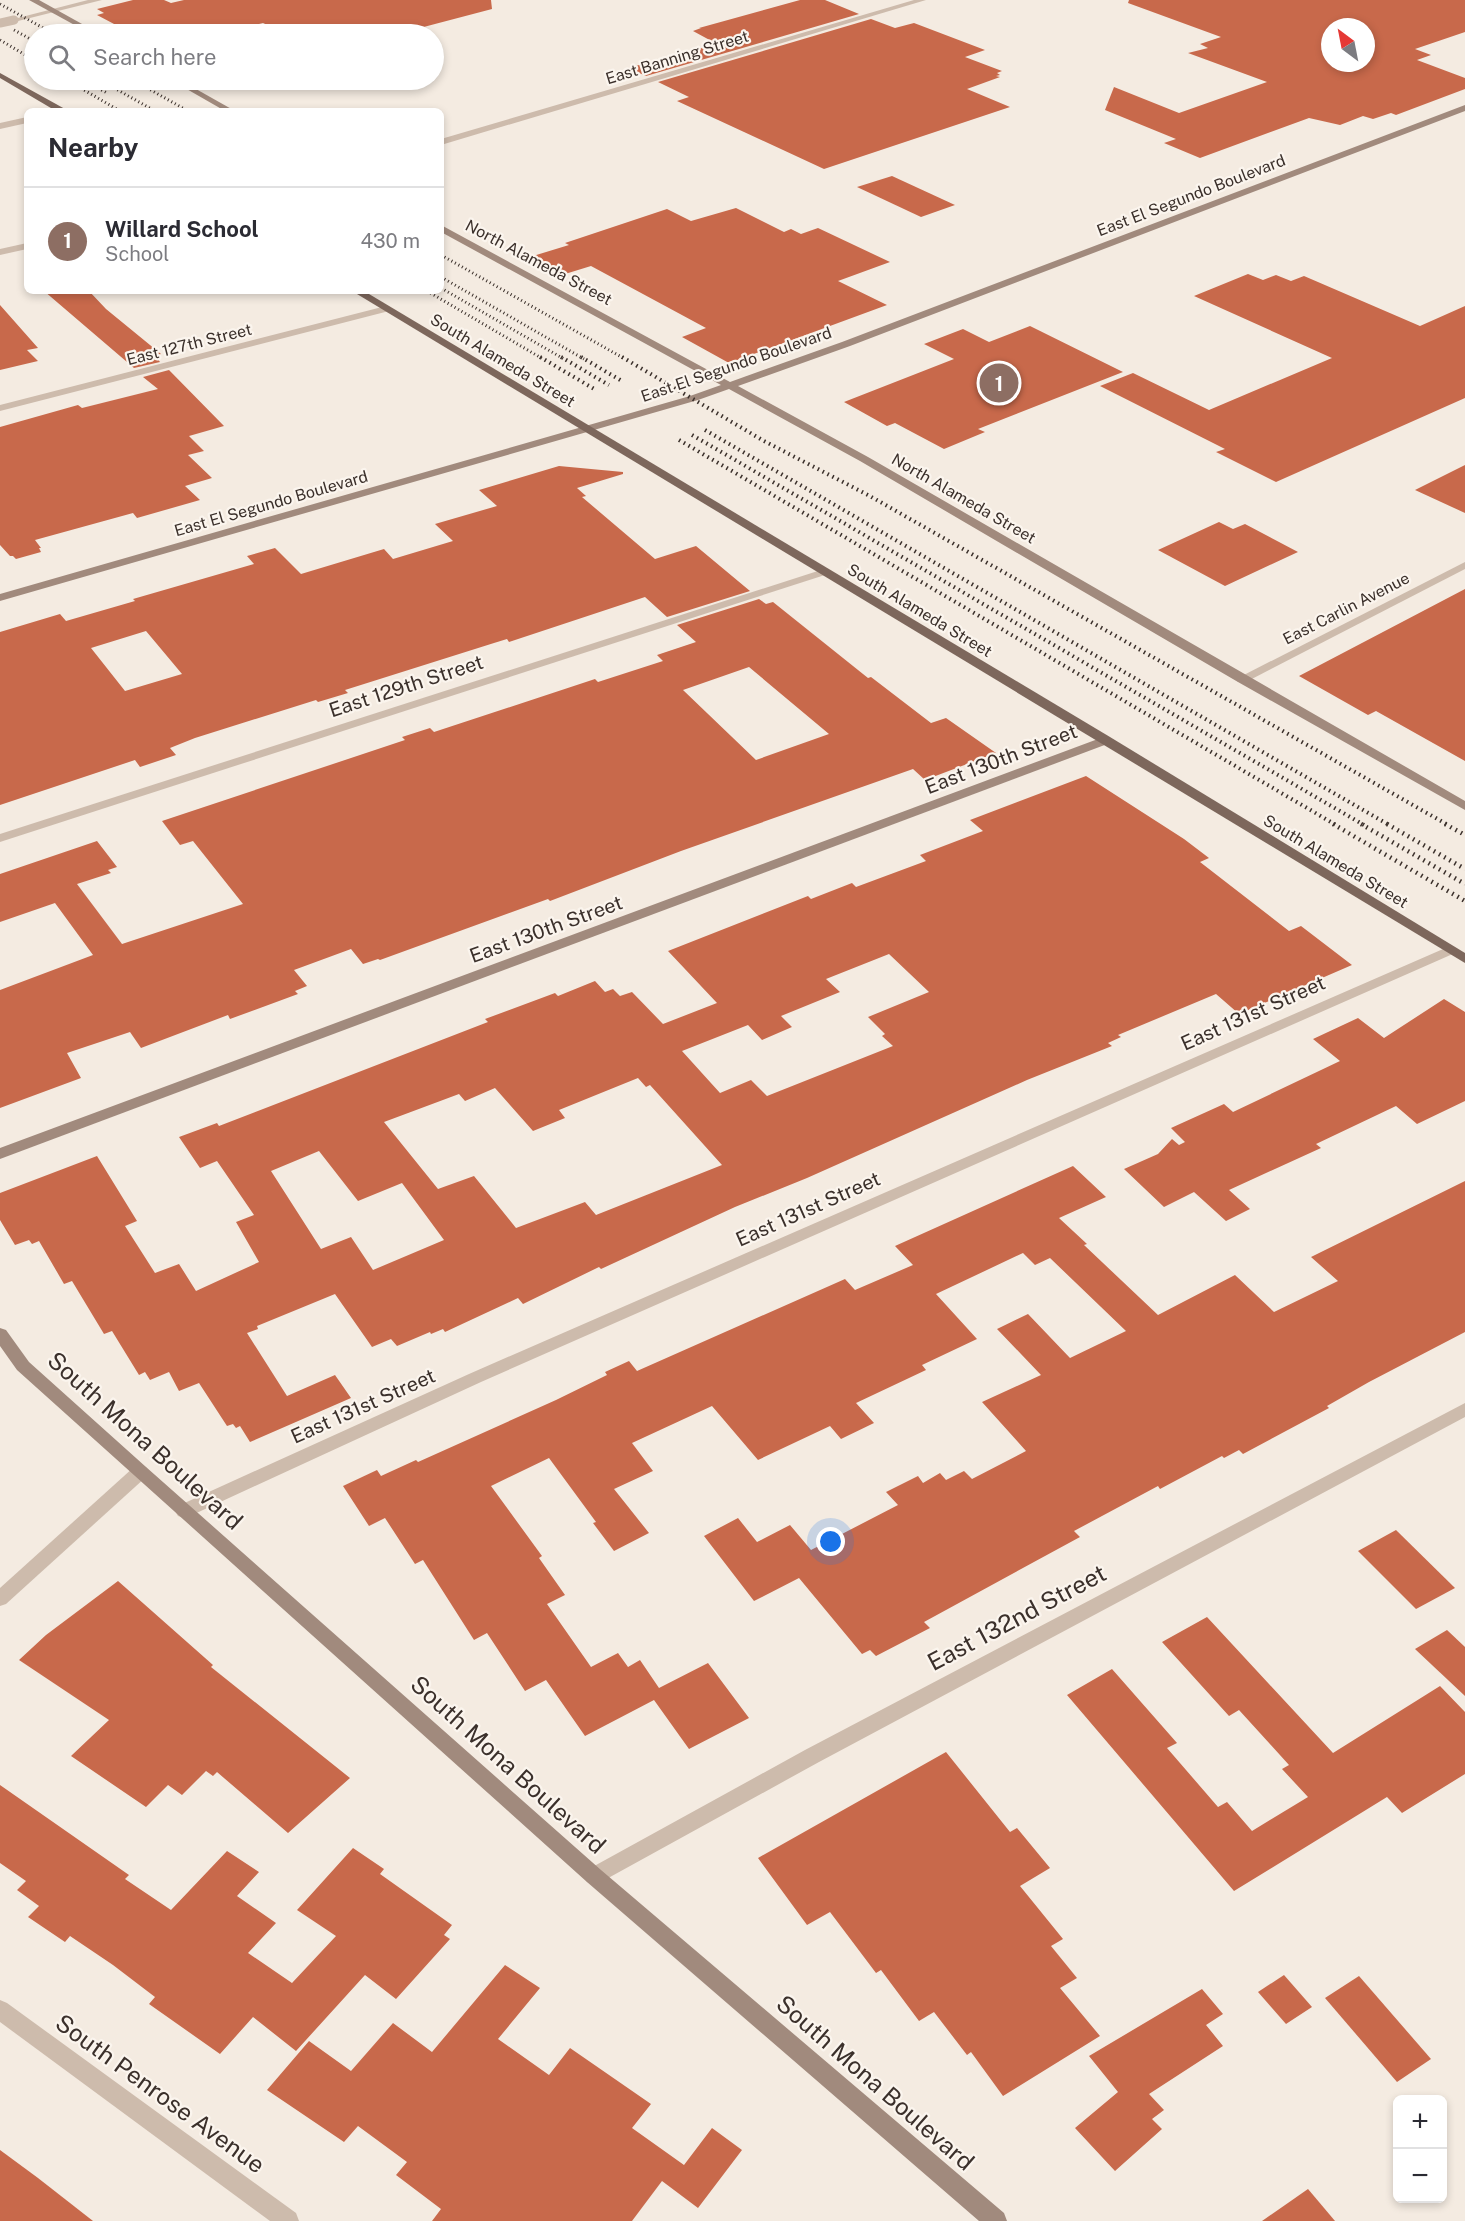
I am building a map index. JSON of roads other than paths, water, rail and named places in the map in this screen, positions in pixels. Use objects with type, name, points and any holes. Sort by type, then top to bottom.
[{"type":"main road","points":[[0,75],[24,89]]},
{"type":"main road","points":[[26,90],[57,108]]},
{"type":"main road","name":"South Alameda Street","points":[[362,294],[1106,740],[1465,959]]},
{"type":"street","points":[[33,0],[77,24]]},
{"type":"street","points":[[0,23],[98,0]]},
{"type":"street","name":"East Banning Street","points":[[444,141],[921,0]]},
{"type":"street","points":[[193,90],[226,108]]},
{"type":"street","name":"East El Segundo Boulevard","points":[[0,598],[589,430],[730,386],[1465,108]]},
{"type":"street","points":[[0,126],[24,121]]},
{"type":"street","name":"North Alameda Street","points":[[444,230],[864,459],[1242,680],[1465,806]]},
{"type":"street","points":[[0,252],[24,247]]},
{"type":"street","name":"East 127th Street","points":[[0,408],[386,309]]},
{"type":"street","name":"East Carlin Avenue","points":[[1242,680],[1465,565]]},
{"type":"street","name":"East 129th Street","points":[[0,838],[824,572]]},
{"type":"street","name":"East 130th Street","points":[[0,1154],[1106,740]]},
{"type":"street","name":"East 131st Street","points":[[184,1511],[466,1382],[1450,950]]},
{"type":"street","name":"South Mona Boulevard","points":[[0,1334],[23,1366],[140,1472],[594,1876],[996,2221]]},
{"type":"street","name":"East 132nd Street","points":[[594,1876],[812,1756],[1465,1408]]},
{"type":"street","points":[[0,1599],[140,1472]]},
{"type":"street","name":"South Penrose Avenue","points":[[0,2010],[288,2221]]},
{"type":"railway","points":[[0,4],[36,24]]},
{"type":"railway","points":[[14,30],[24,36]]},
{"type":"railway","points":[[0,40],[24,54]]},
{"type":"railway","points":[[84,90],[115,108]]},
{"type":"railway","points":[[102,90],[107,93]]},
{"type":"railway","points":[[118,90],[150,108]]},
{"type":"railway","points":[[151,90],[183,108]]},
{"type":"railway","points":[[444,257],[625,359]]},
{"type":"railway","points":[[444,279],[584,359]]},
{"type":"railway","points":[[444,290],[564,359]]},
{"type":"railway","points":[[432,294],[543,359]]},
{"type":"railway","points":[[540,357],[596,390]]},
{"type":"railway","points":[[561,357],[609,385]]},
{"type":"railway","points":[[581,357],[622,381]]},
{"type":"railway","points":[[622,357],[764,441],[868,495],[1448,825]]},
{"type":"railway","points":[[705,430],[1389,825]]},
{"type":"railway","points":[[692,435],[1364,825]]},
{"type":"railway","points":[[679,440],[1336,825]]},
{"type":"railway","points":[[1333,824],[1465,901]]},
{"type":"railway","points":[[1361,824],[1465,884]]},
{"type":"railway","points":[[1387,824],[1465,869]]},
{"type":"railway","points":[[1445,824],[1465,835]]},
{"type":"place","name":"Willard School","points":[[999,383]]}]
